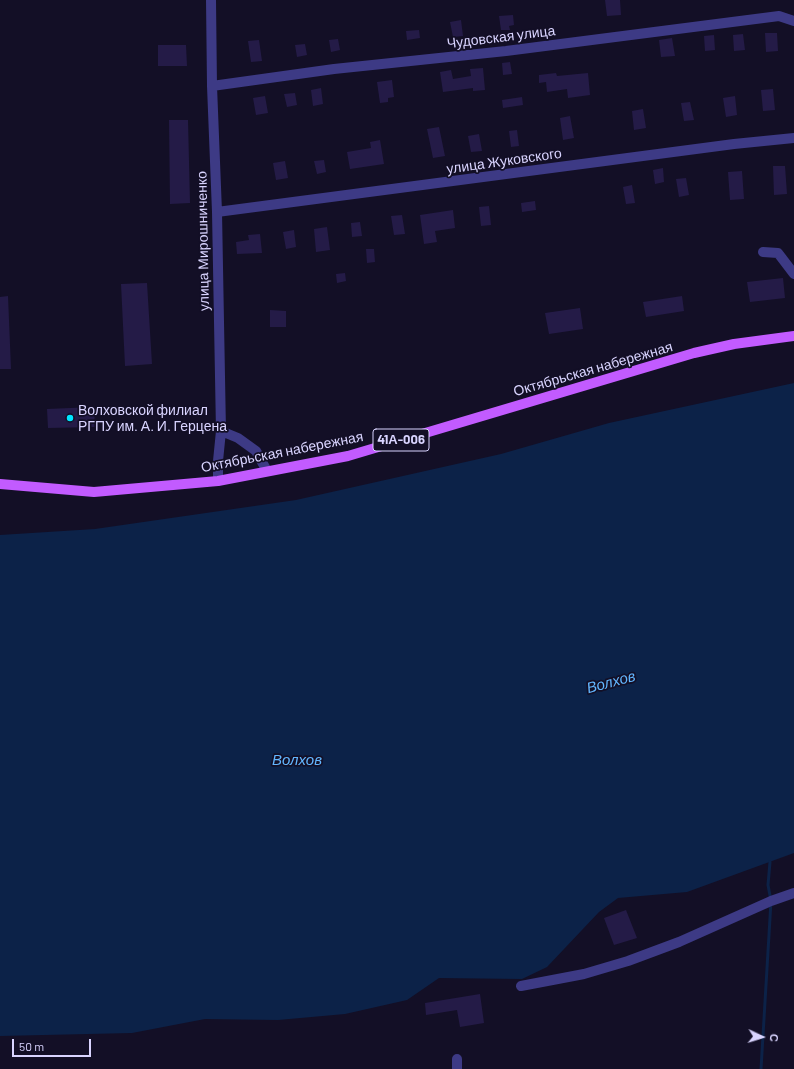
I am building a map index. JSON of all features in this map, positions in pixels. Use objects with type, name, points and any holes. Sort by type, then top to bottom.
[{"type":"main road","name":"Октябрьская набережная","points":[[0,484],[94,492],[218,481],[348,456],[694,354],[734,344],[794,336]]},
{"type":"street","name":"улица Мирошниченко","points":[[210,0],[217,212],[221,431],[218,481]]},
{"type":"street","name":"Чудовская улица","points":[[212,86],[334,69],[506,51],[779,16],[794,20]]},
{"type":"street","name":"улица Жуковского","points":[[217,212],[726,145],[794,138]]},
{"type":"street","points":[[763,252],[778,253],[794,274]]},
{"type":"street","points":[[221,431],[238,438],[256,450],[267,471]]},
{"type":"street","points":[[521,986],[584,974],[628,961],[679,942],[771,902],[794,894]]},
{"type":"water","name":"Волхов","points":[[794,383],[794,853],[687,892],[618,898],[599,912],[547,967],[522,979],[439,978],[407,1000],[345,1014],[278,1020],[205,1019],[132,1033],[0,1036],[0,535],[95,529],[296,500],[501,454],[609,423]]},
{"type":"building","points":[[605,0],[620,0],[621,15],[607,16]]},
{"type":"building","points":[[513,15],[514,25],[509,26],[510,30],[501,30],[499,16]]},
{"type":"building","points":[[461,20],[463,36],[453,37],[450,22]]},
{"type":"building","points":[[419,30],[420,38],[407,40],[406,31]]},
{"type":"building","points":[[765,33],[777,33],[778,51],[766,52]]},
{"type":"building","points":[[743,34],[745,50],[734,51],[733,35]]},
{"type":"building","points":[[714,35],[715,50],[705,51],[704,36]]},
{"type":"building","points":[[672,38],[675,56],[661,57],[659,40]]},
{"type":"building","points":[[338,39],[340,50],[331,52],[329,40]]},
{"type":"building","points":[[259,40],[262,61],[251,62],[248,41]]},
{"type":"building","points":[[305,44],[307,55],[297,57],[295,45]]},
{"type":"building","points":[[158,45],[186,45],[187,66],[158,66]]},
{"type":"building","points":[[510,62],[512,74],[503,75],[502,63]]},
{"type":"building","points":[[483,68],[485,90],[473,91],[473,88],[443,92],[440,72],[451,70],[453,79],[471,76],[470,69]]},
{"type":"building","points":[[556,73],[557,76],[588,73],[590,95],[568,98],[567,89],[547,92],[546,82],[539,83],[539,75]]},
{"type":"building","points":[[392,80],[394,97],[388,98],[388,102],[380,103],[377,82]]},
{"type":"building","points":[[321,88],[323,104],[313,106],[311,90]]},
{"type":"building","points":[[773,89],[775,110],[763,111],[761,90]]},
{"type":"building","points":[[295,93],[297,105],[287,107],[284,94]]},
{"type":"building","points":[[265,96],[268,113],[256,115],[253,98]]},
{"type":"building","points":[[735,96],[737,115],[726,117],[723,98]]},
{"type":"building","points":[[522,97],[523,105],[503,108],[502,100]]},
{"type":"building","points":[[690,102],[694,120],[684,121],[681,103]]},
{"type":"building","points":[[643,109],[646,128],[634,130],[632,111]]},
{"type":"building","points":[[570,116],[574,138],[563,140],[560,118]]},
{"type":"building","points":[[169,120],[188,120],[190,203],[170,204]]},
{"type":"building","points":[[439,127],[445,156],[433,158],[427,129]]},
{"type":"building","points":[[517,130],[519,146],[511,147],[509,131]]},
{"type":"building","points":[[479,134],[482,151],[471,152],[468,136]]},
{"type":"building","points":[[380,140],[384,164],[350,169],[347,152],[371,148],[370,142]]},
{"type":"building","points":[[324,160],[326,172],[317,174],[314,161]]},
{"type":"building","points":[[285,161],[288,178],[276,180],[273,163]]},
{"type":"building","points":[[773,166],[785,166],[787,194],[774,195]]},
{"type":"building","points":[[663,168],[664,182],[655,184],[653,170]]},
{"type":"building","points":[[742,171],[744,199],[730,200],[728,172]]},
{"type":"building","points":[[686,178],[689,195],[679,197],[676,179]]},
{"type":"building","points":[[632,185],[635,203],[626,204],[623,187]]},
{"type":"building","points":[[535,201],[536,210],[522,212],[521,203]]},
{"type":"building","points":[[489,206],[491,225],[481,226],[479,207]]},
{"type":"building","points":[[453,210],[455,228],[435,231],[437,242],[424,244],[420,215]]},
{"type":"building","points":[[402,215],[405,234],[394,235],[391,216]]},
{"type":"building","points":[[360,222],[362,236],[352,237],[351,223]]},
{"type":"building","points":[[327,227],[330,250],[316,252],[314,229]]},
{"type":"building","points":[[294,230],[296,247],[286,249],[283,232]]},
{"type":"building","points":[[260,234],[262,253],[237,254],[236,242],[249,240],[248,235]]},
{"type":"building","points":[[366,249],[374,249],[375,262],[367,263]]},
{"type":"building","points":[[345,273],[346,281],[337,283],[336,274]]},
{"type":"building","points":[[783,278],[785,298],[750,302],[747,282]]},
{"type":"building","points":[[147,283],[152,364],[125,366],[121,284]]},
{"type":"building","points":[[8,296],[11,369],[0,369],[0,297]]},
{"type":"building","points":[[682,296],[684,311],[646,317],[643,302]]},
{"type":"building","points":[[580,308],[583,329],[549,334],[545,313]]},
{"type":"building","points":[[270,310],[286,311],[286,327],[270,327]]},
{"type":"building","points":[[94,407],[95,427],[48,428],[47,409]]},
{"type":"building","points":[[626,910],[637,938],[614,945],[604,918]]},
{"type":"building","points":[[480,994],[484,1023],[460,1027],[457,1010],[426,1015],[425,1003]]},
{"type":"waterway","points":[[761,1069],[771,901],[768,885],[770,862]]},
{"type":"place","name":"Волховской филиал РГПУ им. А. И. Герцена","points":[[70,418]]}]
